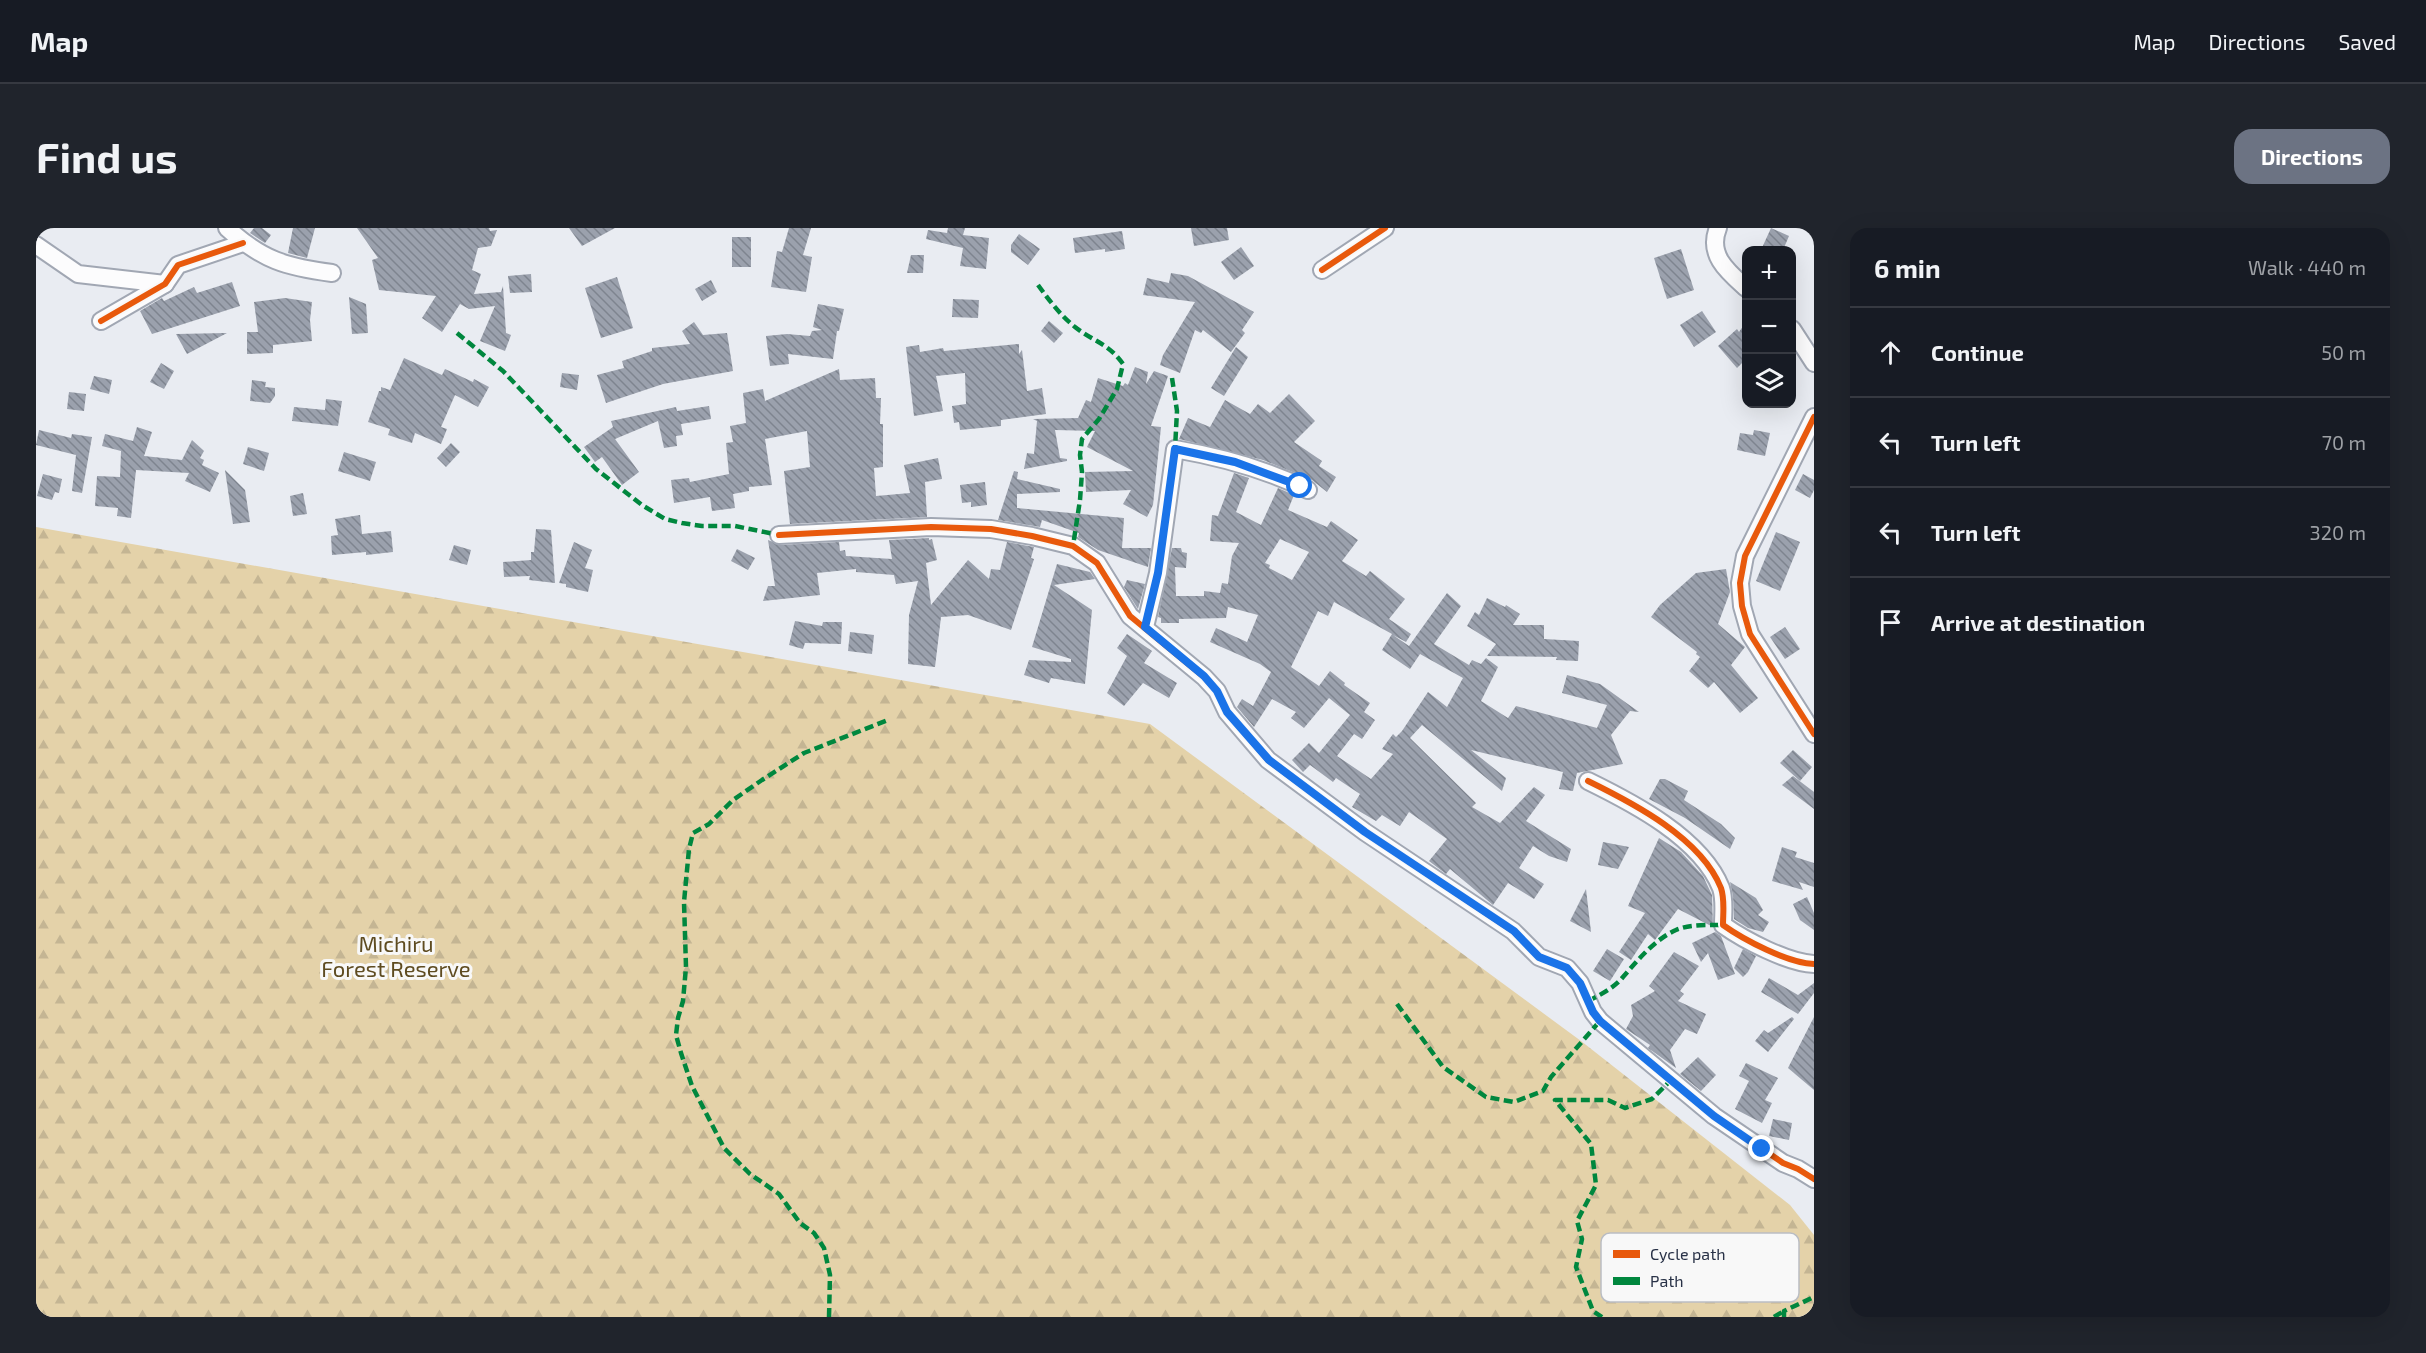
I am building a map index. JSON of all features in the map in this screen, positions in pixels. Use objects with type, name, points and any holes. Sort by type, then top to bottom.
[{"type":"street","points":[[227,228],[243,243],[272,260],[297,268],[332,273]]},
{"type":"street","points":[[1322,270],[1385,228]]},
{"type":"street","points":[[1718,228],[1715,244],[1719,260],[1742,284]]},
{"type":"street","points":[[101,321],[165,284],[178,265],[243,243]]},
{"type":"street","points":[[36,245],[78,274],[165,284]]},
{"type":"street","points":[[1796,336],[1814,363]]},
{"type":"street","points":[[1814,417],[1745,556],[1740,583],[1742,606],[1750,634],[1814,734]]},
{"type":"street","points":[[1145,627],[1158,573],[1175,449],[1207,454],[1245,465],[1308,490]]},
{"type":"street","points":[[779,535],[931,527],[991,529],[1073,546],[1089,556],[1104,572],[1130,616],[1204,676],[1217,691],[1227,712],[1269,760],[1365,832],[1514,931],[1539,957],[1567,968],[1580,983],[1593,1012],[1600,1021],[1714,1116],[1783,1164],[1798,1169],[1814,1179]]},
{"type":"street","points":[[1588,781],[1644,812],[1684,839],[1714,874],[1721,889],[1724,899],[1723,925],[1771,950],[1802,962],[1814,964]]},
{"type":"green space","name":"Michiru Forest Reserve","points":[[36,527],[1150,724],[1581,1041],[1790,1205],[1814,1235],[1814,1317],[36,1317]]},
{"type":"building","points":[[254,228],[262,228],[271,235],[265,243],[250,233]]},
{"type":"building","points":[[293,228],[315,228],[307,258],[288,253]]},
{"type":"building","points":[[357,228],[489,228],[490,231],[497,230],[491,246],[478,248],[472,270],[481,274],[474,294],[501,292],[503,286],[506,333],[511,335],[505,351],[480,341],[495,306],[469,309],[460,304],[442,332],[422,318],[436,296],[379,290],[372,260],[378,258]]},
{"type":"building","points":[[569,228],[615,228],[582,246]]},
{"type":"building","points":[[789,228],[811,228],[803,255],[812,257],[806,292],[771,287],[777,251],[782,252]]},
{"type":"building","points":[[948,228],[965,228],[963,235],[989,238],[986,269],[960,266],[963,248],[926,239],[928,230],[947,233]]},
{"type":"building","points":[[1191,228],[1227,228],[1229,240],[1194,246]]},
{"type":"building","points":[[1771,228],[1789,236],[1785,246],[1763,246]]},
{"type":"building","points":[[1122,231],[1125,249],[1075,253],[1073,238]]},
{"type":"building","points":[[1019,234],[1040,249],[1028,265],[1011,252],[1011,245]]},
{"type":"building","points":[[732,237],[751,237],[751,267],[732,267]]},
{"type":"building","points":[[1241,247],[1254,266],[1234,280],[1221,262]]},
{"type":"building","points":[[1681,249],[1694,290],[1667,299],[1654,258]]},
{"type":"building","points":[[911,255],[924,255],[923,273],[907,273]]},
{"type":"building","points":[[1171,273],[1188,276],[1254,312],[1242,330],[1245,333],[1231,352],[1203,330],[1201,333],[1195,330],[1180,373],[1160,365],[1163,355],[1195,302],[1143,295],[1147,278],[1169,283]]},
{"type":"building","points":[[531,274],[532,292],[510,293],[508,276]]},
{"type":"building","points":[[617,277],[633,328],[601,338],[585,288]]},
{"type":"building","points":[[711,280],[717,292],[702,301],[695,289]]},
{"type":"building","points":[[232,282],[240,306],[152,334],[140,311],[162,298],[164,301],[194,287],[197,293]]},
{"type":"building","points":[[349,297],[366,304],[368,333],[352,334]]},
{"type":"building","points":[[285,298],[312,302],[310,320],[312,341],[273,345],[273,353],[247,354],[247,332],[258,332],[254,302]]},
{"type":"building","points":[[953,299],[979,300],[978,318],[952,317]]},
{"type":"building","points":[[818,304],[844,309],[839,331],[837,331],[833,359],[788,354],[789,364],[770,366],[766,336],[787,334],[810,336],[812,331],[822,330],[813,327]]},
{"type":"building","points":[[1702,311],[1716,332],[1694,347],[1680,325]]},
{"type":"building","points":[[1049,321],[1063,333],[1054,343],[1041,331]]},
{"type":"building","points":[[694,322],[703,335],[727,333],[733,371],[663,384],[606,403],[597,375],[624,368],[622,361],[652,351],[652,348],[690,344],[682,331]]},
{"type":"building","points":[[1742,328],[1742,363],[1737,368],[1718,346],[1737,329],[1739,332]]},
{"type":"building","points":[[227,333],[187,354],[176,334]]},
{"type":"building","points":[[1019,344],[1019,354],[1022,350],[1027,391],[1042,388],[1046,414],[1001,420],[1001,426],[960,430],[959,422],[954,423],[952,406],[966,404],[965,373],[936,376],[943,411],[914,416],[906,347],[919,345],[920,352],[943,348],[944,351]]},
{"type":"building","points":[[1236,347],[1248,357],[1224,396],[1211,388]]},
{"type":"building","points":[[404,358],[442,375],[445,369],[489,387],[478,407],[455,395],[441,427],[447,429],[441,444],[415,433],[412,443],[388,435],[390,429],[368,422],[381,387],[390,390]]},
{"type":"building","points":[[161,363],[174,371],[164,389],[150,382]]},
{"type":"building","points":[[1135,367],[1148,372],[1146,384],[1154,371],[1168,376],[1151,426],[1161,427],[1153,505],[1147,517],[1123,504],[1131,490],[1086,492],[1085,472],[1133,471],[1087,447],[1095,431],[1055,430],[1060,458],[1067,459],[1067,461],[1024,469],[1027,453],[1034,454],[1037,421],[1033,419],[1078,418],[1086,400],[1091,402],[1098,378],[1123,386],[1125,383],[1128,385]]},
{"type":"building","points":[[839,369],[840,380],[875,378],[876,398],[881,398],[883,467],[874,468],[876,496],[910,493],[904,465],[938,458],[942,479],[925,482],[927,517],[790,524],[784,471],[810,467],[807,431],[765,439],[772,485],[749,487],[749,491],[733,494],[735,508],[712,511],[710,497],[674,503],[671,480],[689,478],[690,482],[729,474],[726,443],[733,442],[730,426],[746,423],[743,393],[763,389],[765,401]]},
{"type":"building","points":[[562,373],[579,375],[577,390],[560,387]]},
{"type":"building","points":[[94,376],[112,380],[109,394],[90,389]]},
{"type":"building","points":[[252,380],[266,382],[265,387],[275,388],[275,396],[270,403],[250,401]]},
{"type":"building","points":[[69,392],[86,394],[84,411],[67,409]]},
{"type":"building","points":[[1289,394],[1315,421],[1294,442],[1322,461],[1319,466],[1336,477],[1327,492],[1312,480],[1263,460],[1179,439],[1188,418],[1210,427],[1225,400],[1250,414],[1258,404],[1270,413]]},
{"type":"building","points":[[326,399],[342,401],[338,426],[292,421],[294,407],[325,410]]},
{"type":"building","points":[[709,406],[711,419],[681,424],[683,435],[676,436],[677,446],[664,448],[658,421],[615,439],[639,472],[622,485],[602,457],[595,462],[584,447],[613,427],[611,421],[676,407],[677,411]]},
{"type":"building","points":[[137,427],[152,432],[144,456],[182,460],[192,440],[204,451],[200,458],[204,460],[202,465],[219,473],[210,492],[185,481],[189,473],[136,470],[131,518],[117,516],[118,508],[95,506],[97,476],[120,477],[121,451],[102,446],[105,434],[133,441]]},
{"type":"building","points":[[39,430],[71,438],[72,434],[92,437],[82,493],[72,491],[76,455],[36,445]]},
{"type":"building","points":[[1754,430],[1770,433],[1765,456],[1737,450],[1740,433],[1753,435]]},
{"type":"building","points":[[451,443],[460,452],[446,467],[437,458]]},
{"type":"building","points":[[248,447],[269,453],[264,471],[243,464]]},
{"type":"building","points":[[344,452],[376,462],[370,481],[338,471]]},
{"type":"building","points":[[225,470],[245,490],[250,522],[233,524]]},
{"type":"building","points":[[1014,471],[1018,472],[1017,479],[1060,489],[1060,492],[1017,494],[1017,508],[1124,518],[1122,548],[1151,548],[1148,567],[1098,550],[1078,537],[1079,533],[1042,520],[1040,527],[998,520]]},
{"type":"building","points":[[1234,473],[1249,478],[1236,512],[1261,525],[1278,488],[1294,495],[1288,510],[1327,527],[1331,521],[1358,540],[1342,561],[1366,576],[1370,571],[1405,599],[1389,619],[1411,634],[1406,642],[1393,635],[1409,646],[1447,593],[1461,606],[1434,644],[1469,665],[1472,660],[1481,664],[1486,658],[1498,667],[1481,701],[1508,718],[1516,706],[1597,728],[1607,705],[1562,693],[1567,675],[1600,684],[1639,712],[1630,711],[1611,735],[1623,764],[1577,773],[1573,791],[1559,789],[1563,772],[1471,750],[1506,778],[1502,791],[1422,725],[1410,738],[1476,803],[1472,807],[1500,823],[1534,787],[1545,795],[1526,821],[1571,849],[1567,862],[1549,856],[1533,846],[1519,868],[1544,884],[1534,899],[1508,883],[1493,905],[1450,869],[1446,874],[1429,861],[1447,839],[1409,812],[1400,826],[1382,815],[1376,821],[1352,807],[1360,794],[1336,778],[1333,782],[1310,765],[1303,772],[1292,760],[1309,743],[1319,753],[1350,715],[1329,698],[1304,728],[1291,718],[1296,712],[1272,699],[1254,727],[1237,707],[1242,699],[1253,706],[1271,672],[1260,664],[1210,642],[1216,628],[1247,642],[1258,615],[1228,607],[1226,618],[1179,619],[1179,623],[1161,623],[1161,618],[1158,617],[1172,548],[1181,548],[1182,552],[1187,553],[1186,568],[1175,567],[1176,596],[1204,596],[1204,591],[1220,593],[1222,583],[1228,584],[1232,556],[1239,543],[1210,541],[1212,515],[1218,516]],"holes":[[[1280,539],[1309,552],[1292,580],[1269,568],[1270,565],[1265,563]],[[1334,602],[1392,634],[1382,650],[1410,669],[1420,654],[1463,678],[1447,707],[1428,692],[1402,731],[1396,737],[1393,734],[1382,749],[1393,754],[1371,779],[1337,756],[1354,734],[1362,739],[1375,720],[1364,712],[1370,703],[1344,685],[1345,683],[1330,671],[1319,686],[1291,667],[1318,611],[1328,616]]]},
{"type":"building","points":[[43,474],[62,479],[59,493],[55,492],[52,500],[37,496]]},
{"type":"building","points":[[1803,474],[1814,480],[1814,490],[1810,498],[1795,490]]},
{"type":"building","points":[[985,482],[987,505],[971,507],[971,502],[962,503],[960,485]]},
{"type":"building","points":[[303,493],[307,514],[293,516],[290,496]]},
{"type":"building","points":[[360,515],[362,534],[391,531],[393,552],[332,555],[331,536],[338,535],[335,519]]},
{"type":"building","points":[[536,529],[551,530],[555,583],[529,580],[530,576],[504,577],[503,562],[531,560]]},
{"type":"building","points":[[1776,532],[1800,542],[1780,591],[1756,581]]},
{"type":"building","points":[[929,538],[929,540],[932,539],[937,560],[926,563],[931,605],[968,560],[989,579],[991,569],[1000,570],[1007,542],[1034,547],[1031,558],[1034,559],[1011,630],[968,615],[941,617],[935,667],[908,664],[909,615],[918,581],[896,584],[894,575],[856,572],[856,569],[817,573],[820,595],[763,601],[768,586],[775,586],[768,540],[780,545],[839,542],[840,551],[845,550],[846,556],[892,559],[889,540]]},
{"type":"building","points":[[574,542],[592,550],[585,568],[593,570],[588,592],[559,583]]},
{"type":"building","points":[[454,545],[471,550],[467,565],[449,560]]},
{"type":"building","points":[[737,549],[755,558],[748,570],[731,561]]},
{"type":"building","points":[[1057,564],[1090,572],[1095,579],[1054,585],[1092,610],[1085,684],[1051,678],[1049,683],[1024,675],[1029,660],[1071,662],[1071,659],[1032,647]]},
{"type":"building","points":[[1726,569],[1730,592],[1718,624],[1745,647],[1731,665],[1758,698],[1740,713],[1714,682],[1708,688],[1689,671],[1700,657],[1696,654],[1697,652],[1651,617],[1660,605],[1696,573]]},
{"type":"building","points":[[1127,580],[1145,584],[1138,609],[1124,587]]},
{"type":"building","points":[[1487,598],[1505,607],[1506,605],[1520,614],[1513,625],[1544,625],[1544,639],[1579,641],[1578,661],[1556,660],[1557,657],[1487,656],[1496,644],[1467,626],[1475,612],[1479,615]]},
{"type":"building","points":[[795,621],[822,626],[823,622],[842,622],[841,644],[805,643],[803,649],[789,645]]},
{"type":"building","points":[[1785,627],[1800,649],[1785,659],[1770,637]]},
{"type":"building","points":[[850,632],[874,635],[872,654],[848,651]]},
{"type":"building","points":[[1127,634],[1152,651],[1144,663],[1177,683],[1169,698],[1143,683],[1124,706],[1107,693],[1127,656],[1117,648]]},
{"type":"building","points":[[1793,750],[1812,767],[1800,781],[1780,763]]},
{"type":"building","points":[[1793,776],[1814,792],[1814,809],[1782,785]]},
{"type":"building","points":[[1660,779],[1665,779],[1688,791],[1684,800],[1721,824],[1735,838],[1730,849],[1685,818],[1649,799]]},
{"type":"building","points":[[1659,838],[1681,852],[1703,876],[1712,895],[1713,927],[1678,909],[1655,940],[1648,934],[1631,960],[1619,952],[1645,913],[1628,906]]},
{"type":"building","points":[[1603,842],[1629,847],[1618,869],[1598,865]]},
{"type":"building","points":[[1782,847],[1797,852],[1795,857],[1814,863],[1814,887],[1799,882],[1803,890],[1772,881]]},
{"type":"building","points":[[1730,882],[1756,898],[1763,910],[1758,915],[1769,922],[1763,932],[1748,928],[1734,919]]},
{"type":"building","points":[[1586,889],[1591,932],[1570,921]]},
{"type":"building","points":[[1807,897],[1814,913],[1814,930],[1800,920],[1793,904]]},
{"type":"building","points":[[1715,932],[1721,936],[1735,974],[1718,980],[1708,953],[1701,962],[1692,943]]},
{"type":"building","points":[[1607,949],[1624,959],[1610,981],[1593,971]]},
{"type":"building","points":[[1743,949],[1756,956],[1743,977],[1734,968]]},
{"type":"building","points":[[1674,952],[1699,966],[1680,991],[1684,994],[1678,1001],[1706,1014],[1697,1034],[1685,1029],[1670,1050],[1676,1068],[1648,1048],[1650,1045],[1626,1029],[1633,1016],[1631,1005],[1655,991],[1649,986]]},
{"type":"building","points":[[1769,978],[1798,995],[1814,983],[1814,993],[1798,1014],[1761,992]]},
{"type":"building","points":[[1792,1017],[1794,1019],[1768,1052],[1755,1041],[1764,1030],[1768,1033]]},
{"type":"building","points":[[1814,1017],[1814,1090],[1788,1068]]},
{"type":"building","points":[[1698,1057],[1716,1075],[1701,1091],[1680,1074]]},
{"type":"building","points":[[1746,1063],[1778,1078],[1765,1100],[1772,1103],[1762,1123],[1735,1109],[1749,1081],[1739,1076]]},
{"type":"building","points":[[1773,1119],[1792,1123],[1789,1140],[1769,1136]]},
{"type":"marked path","points":[[1038,285],[1070,322],[1106,347],[1123,364],[1117,389],[1099,419],[1082,439],[1080,500],[1073,546]]},
{"type":"marked path","points":[[457,333],[503,371],[596,469],[642,505],[665,519],[682,523],[702,526],[735,526],[779,535]]},
{"type":"marked path","points":[[1172,378],[1177,411],[1175,449]]},
{"type":"marked path","points":[[829,1317],[830,1275],[824,1248],[814,1233],[800,1223],[779,1194],[750,1174],[724,1148],[692,1086],[681,1053],[676,1035],[683,1001],[686,967],[684,902],[689,849],[693,833],[709,824],[733,800],[762,780],[804,753],[888,720]]},
{"type":"marked path","points":[[1588,1001],[1615,985],[1647,951],[1668,934],[1699,925],[1723,925]]},
{"type":"marked path","points":[[1397,1004],[1443,1067],[1486,1097],[1514,1102],[1543,1091],[1551,1077],[1600,1021]]},
{"type":"marked path","points":[[1602,1317],[1593,1311],[1576,1267],[1582,1239],[1577,1221],[1596,1185],[1591,1144],[1555,1100],[1608,1100],[1625,1108],[1652,1099],[1672,1079]]},
{"type":"marked path","points":[[1784,1317],[1784,1311],[1814,1297]]},
{"type":"marked path","points":[[1774,1317],[1784,1311]]},
{"type":"cycle path","points":[[1322,270],[1385,228]]},
{"type":"cycle path","points":[[101,321],[165,284],[178,265],[243,243]]},
{"type":"cycle path","points":[[1814,417],[1745,556],[1740,583],[1742,606],[1750,634],[1814,734]]},
{"type":"cycle path","points":[[779,535],[931,527],[991,529],[1073,546],[1097,563],[1130,616],[1204,677],[1217,691],[1227,712],[1268,760],[1365,832],[1513,931],[1539,957],[1567,968],[1580,983],[1593,1012],[1600,1021],[1714,1116],[1783,1163],[1814,1179]]},
{"type":"cycle path","points":[[1588,781],[1645,811],[1682,838],[1698,853],[1721,888],[1723,925],[1767,950],[1792,960],[1814,964]]},
{"type":"route","points":[[1300,486],[1235,462],[1207,454],[1175,449],[1158,573],[1145,627],[1204,676],[1217,691],[1227,712],[1269,760],[1303,788],[1365,832],[1488,912],[1514,931],[1539,957],[1567,968],[1580,983],[1593,1012],[1600,1021],[1714,1116],[1762,1149]]}]
